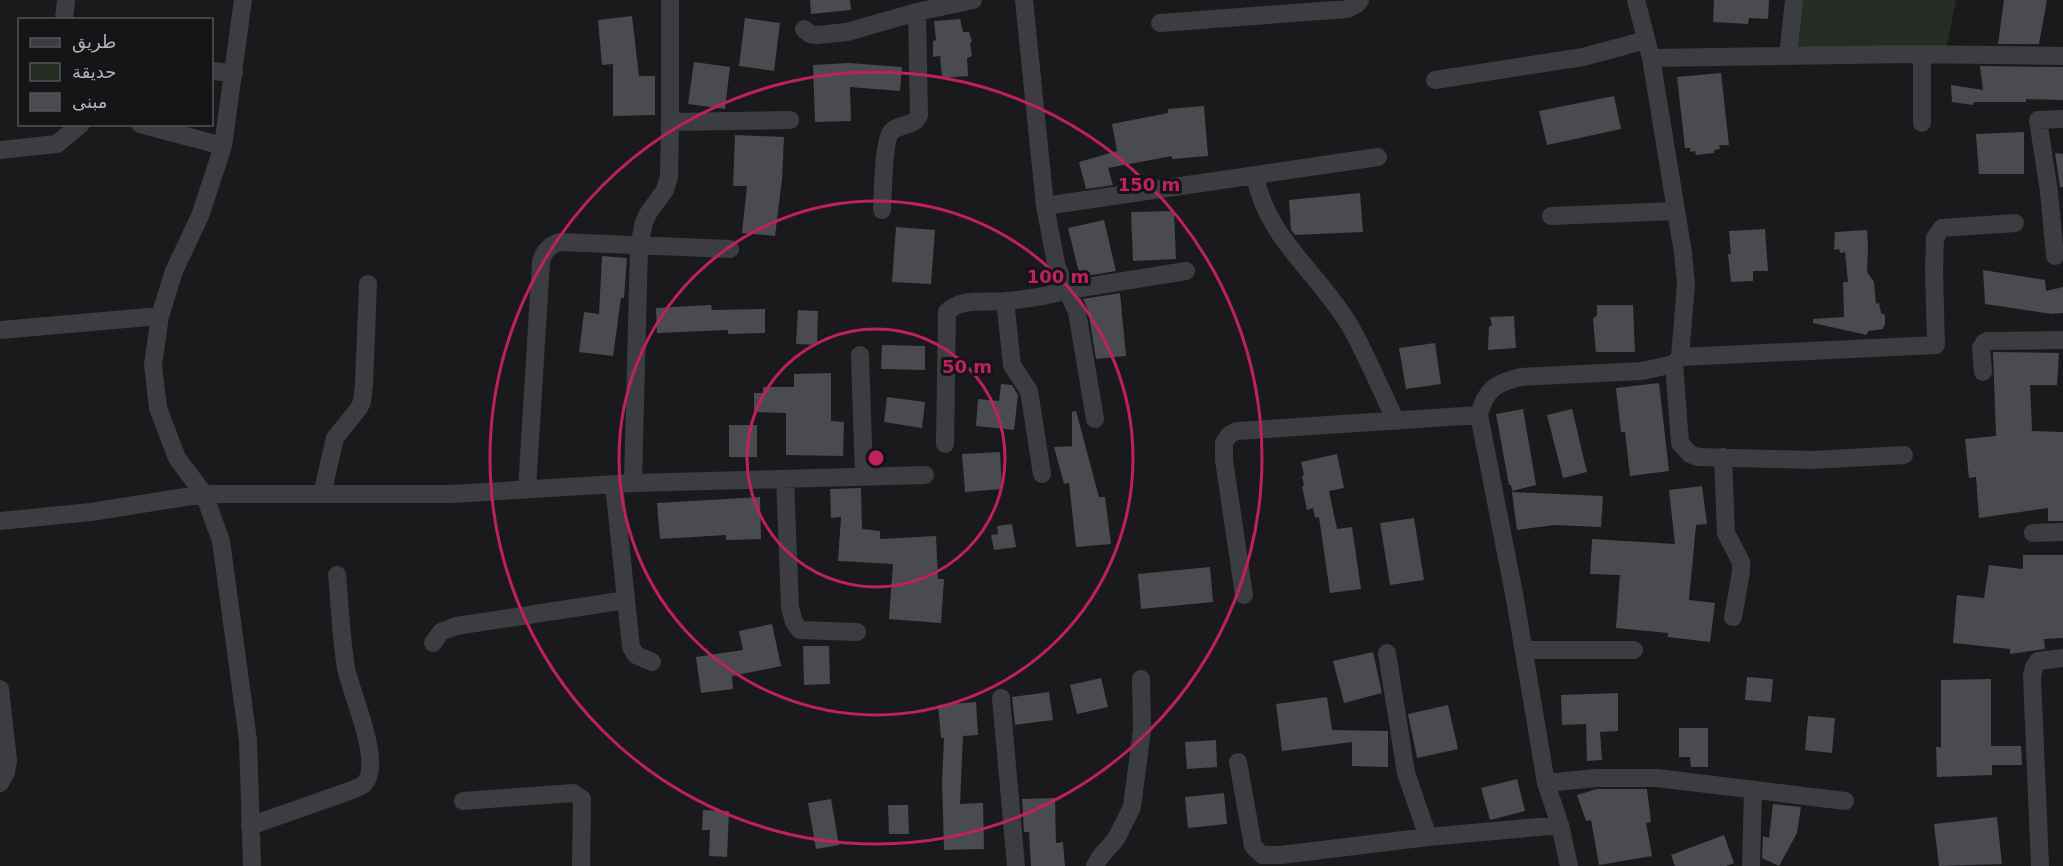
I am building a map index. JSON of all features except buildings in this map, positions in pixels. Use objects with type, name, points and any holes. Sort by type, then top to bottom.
[{"type":"street","points":[[64,18],[66,0]]},
{"type":"street","points":[[243,0],[223,146],[200,216],[174,271],[160,316],[153,356],[158,408],[177,458],[204,494],[221,541],[248,740],[252,866]]},
{"type":"street","points":[[633,483],[639,246],[644,222],[665,190],[669,177],[670,0]]},
{"type":"street","points":[[804,29],[810,34],[817,35],[848,32],[950,2],[973,0]]},
{"type":"street","points":[[1024,0],[1045,206],[1057,268],[1077,312],[1095,419]]},
{"type":"street","points":[[1160,23],[1347,9],[1360,0]]},
{"type":"street","points":[[1636,0],[1648,49],[1686,284],[1677,360],[1680,443],[1690,454],[1698,457],[1812,460],[1904,455]]},
{"type":"street","points":[[1788,56],[1794,0]]},
{"type":"street","points":[[882,210],[887,138],[895,128],[914,122],[919,115],[917,12]]},
{"type":"street","points":[[1435,80],[1648,49],[1788,56],[2063,56]]},
{"type":"street","points":[[1922,55],[1922,123]]},
{"type":"street","points":[[213,71],[234,73]]},
{"type":"street","points":[[2055,256],[2038,120],[2063,119]]},
{"type":"street","points":[[669,122],[790,120]]},
{"type":"street","points":[[0,150],[57,144],[79,126]]},
{"type":"street","points":[[148,126],[223,146]]},
{"type":"street","points":[[1045,206],[1378,156]]},
{"type":"street","points":[[1255,175],[1258,190],[1279,235],[1319,282],[1350,326],[1396,421]]},
{"type":"street","points":[[1551,216],[1676,211]]},
{"type":"street","points":[[1569,866],[1560,825],[1546,783],[1524,650],[1479,415],[1488,391],[1505,381],[1521,377],[1642,371],[1677,360],[1936,345],[1935,238],[1942,228],[2015,223]]},
{"type":"street","points":[[527,489],[543,254],[553,244],[560,242],[730,249]]},
{"type":"street","points":[[945,444],[947,312],[953,307],[961,304],[1053,295],[1068,290],[1186,271]]},
{"type":"street","points":[[322,494],[335,438],[362,402],[368,284]]},
{"type":"street","points":[[1005,301],[1012,365],[1029,390],[1042,474]]},
{"type":"street","points":[[0,330],[160,316]]},
{"type":"street","points":[[1983,372],[1981,348],[1987,341],[2063,340]]},
{"type":"street","points":[[860,355],[864,477]]},
{"type":"street","points":[[1244,595],[1224,460],[1224,443],[1229,435],[1238,431],[1479,415]]},
{"type":"street","points":[[1723,457],[1726,534],[1741,562],[1742,572],[1733,617]]},
{"type":"street","points":[[0,521],[91,512],[204,494],[452,494],[633,483],[925,475]]},
{"type":"street","points":[[785,479],[790,607],[794,622],[800,630],[857,632]]},
{"type":"street","points":[[614,485],[631,647],[636,655],[652,662]]},
{"type":"street","points":[[2033,533],[2063,532]]},
{"type":"street","points":[[250,826],[352,790],[363,785],[367,779],[369,760],[366,735],[346,667],[338,575]]},
{"type":"street","points":[[433,643],[441,632],[456,626],[626,600]]},
{"type":"street","points":[[1524,650],[1634,650]]},
{"type":"street","points":[[1388,653],[1406,773],[1428,837]]},
{"type":"street","points":[[2040,866],[2032,676],[2038,661],[2063,658]]},
{"type":"street","points":[[1095,866],[1116,839],[1132,807],[1142,729],[1141,679]]},
{"type":"street","points":[[0,688],[8,760],[6,772],[0,783]]},
{"type":"street","points":[[1001,698],[1016,866]]},
{"type":"street","points":[[1238,762],[1253,846],[1262,855],[1281,855],[1428,837],[1560,825]]},
{"type":"street","points":[[1546,783],[1596,778],[1657,778],[1845,801]]},
{"type":"street","points":[[1751,866],[1752,790]]},
{"type":"street","points":[[463,801],[573,793],[577,795],[582,799],[581,866]]},
{"type":"green space","points":[[1799,0],[1956,0],[1946,50],[1795,48]]}]
